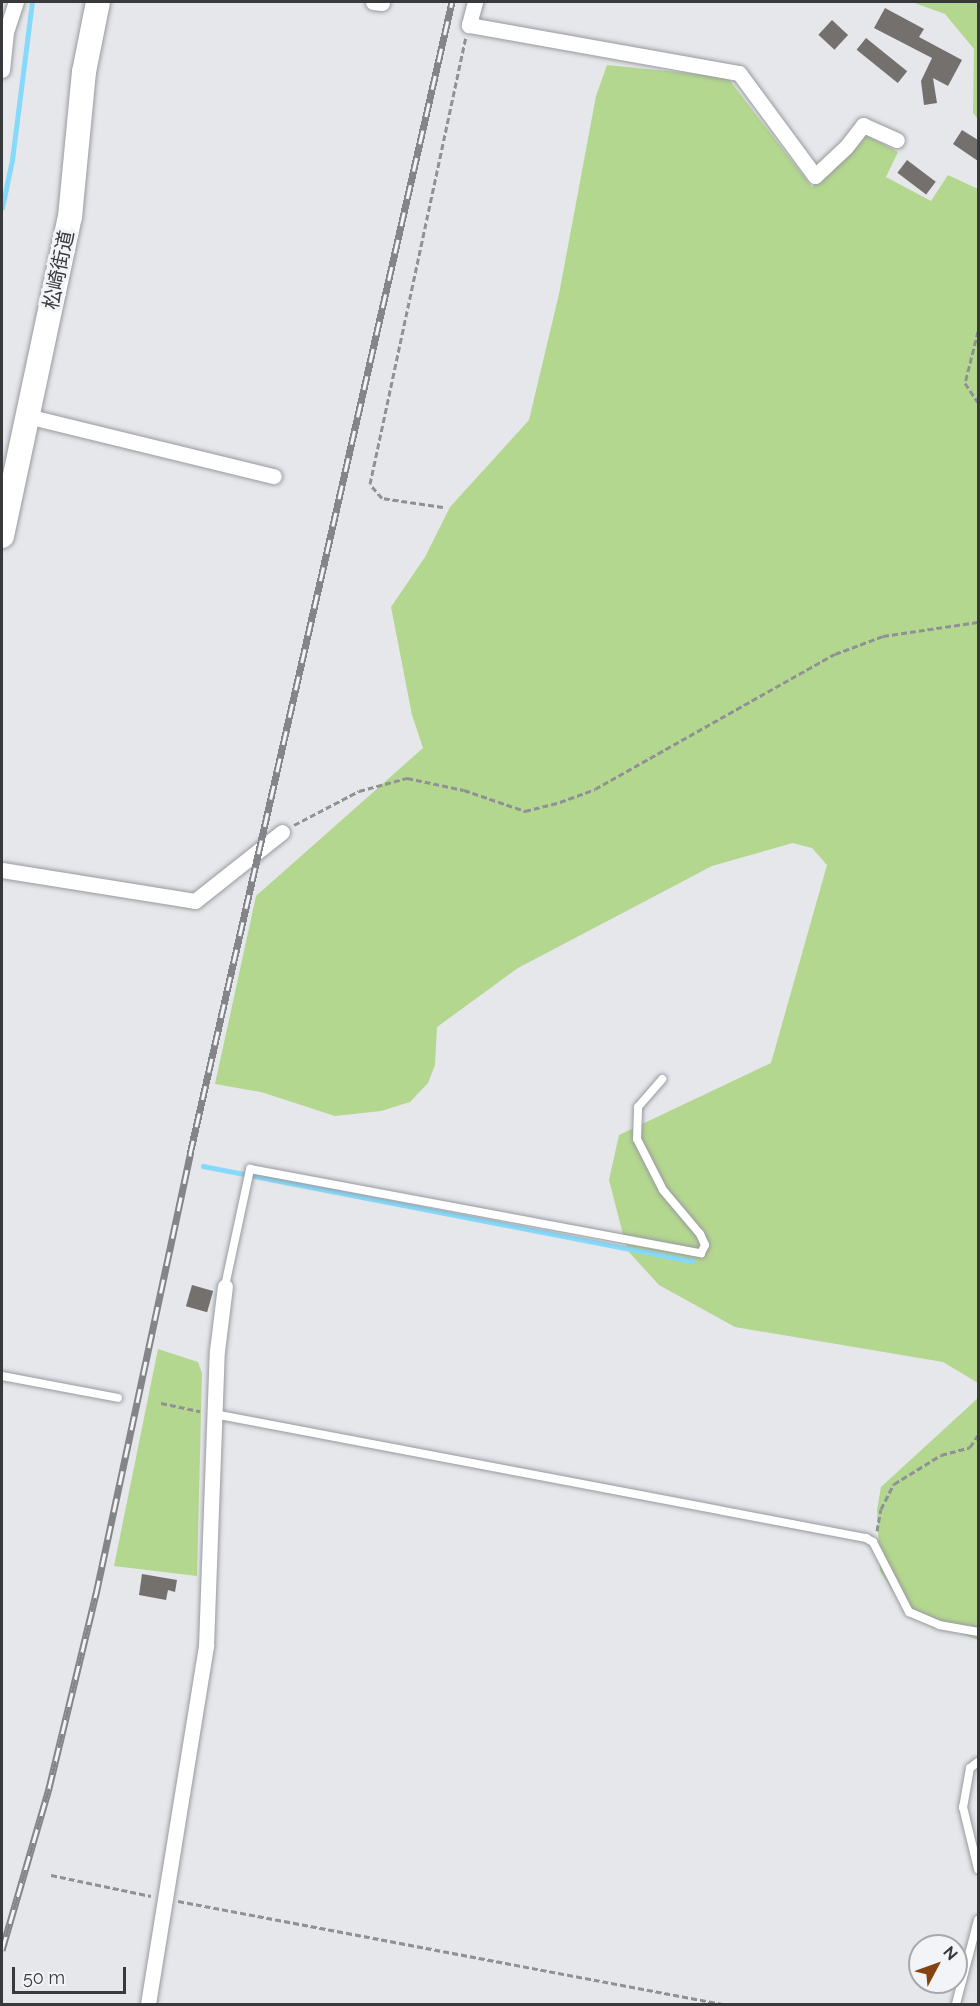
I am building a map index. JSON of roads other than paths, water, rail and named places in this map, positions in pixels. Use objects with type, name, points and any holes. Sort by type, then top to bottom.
[{"type":"main road","name":"松崎街道","points":[[2,536],[70,217],[84,72],[98,2]]},
{"type":"street","points":[[2,70],[6,32],[16,2]]},
{"type":"street","points":[[474,2],[469,26],[738,73],[815,176],[863,125],[897,140]]},
{"type":"street","points":[[27,416],[274,476]]},
{"type":"street","points":[[2,870],[195,902],[282,832]]},
{"type":"street","points":[[148,2004],[206,1646],[214,1414],[225,1286]]},
{"type":"lane","points":[[225,1286],[250,1169],[701,1253],[705,1245],[700,1234],[663,1190],[637,1139],[638,1107],[662,1079]]},
{"type":"lane","points":[[2,1376],[118,1398]]},
{"type":"lane","points":[[214,1414],[873,1542],[909,1612],[939,1625],[978,1632]]},
{"type":"lane","points":[[978,1762],[970,1768],[963,1807],[978,1869]]},
{"type":"lane","points":[[956,2004],[978,1920]]},
{"type":"waterway","points":[[2,208],[12,160],[32,2]]},
{"type":"waterway","points":[[203,1166],[693,1261]]},
{"type":"railway","points":[[2,1950],[49,1788],[96,1594],[190,1154],[452,2]]}]
